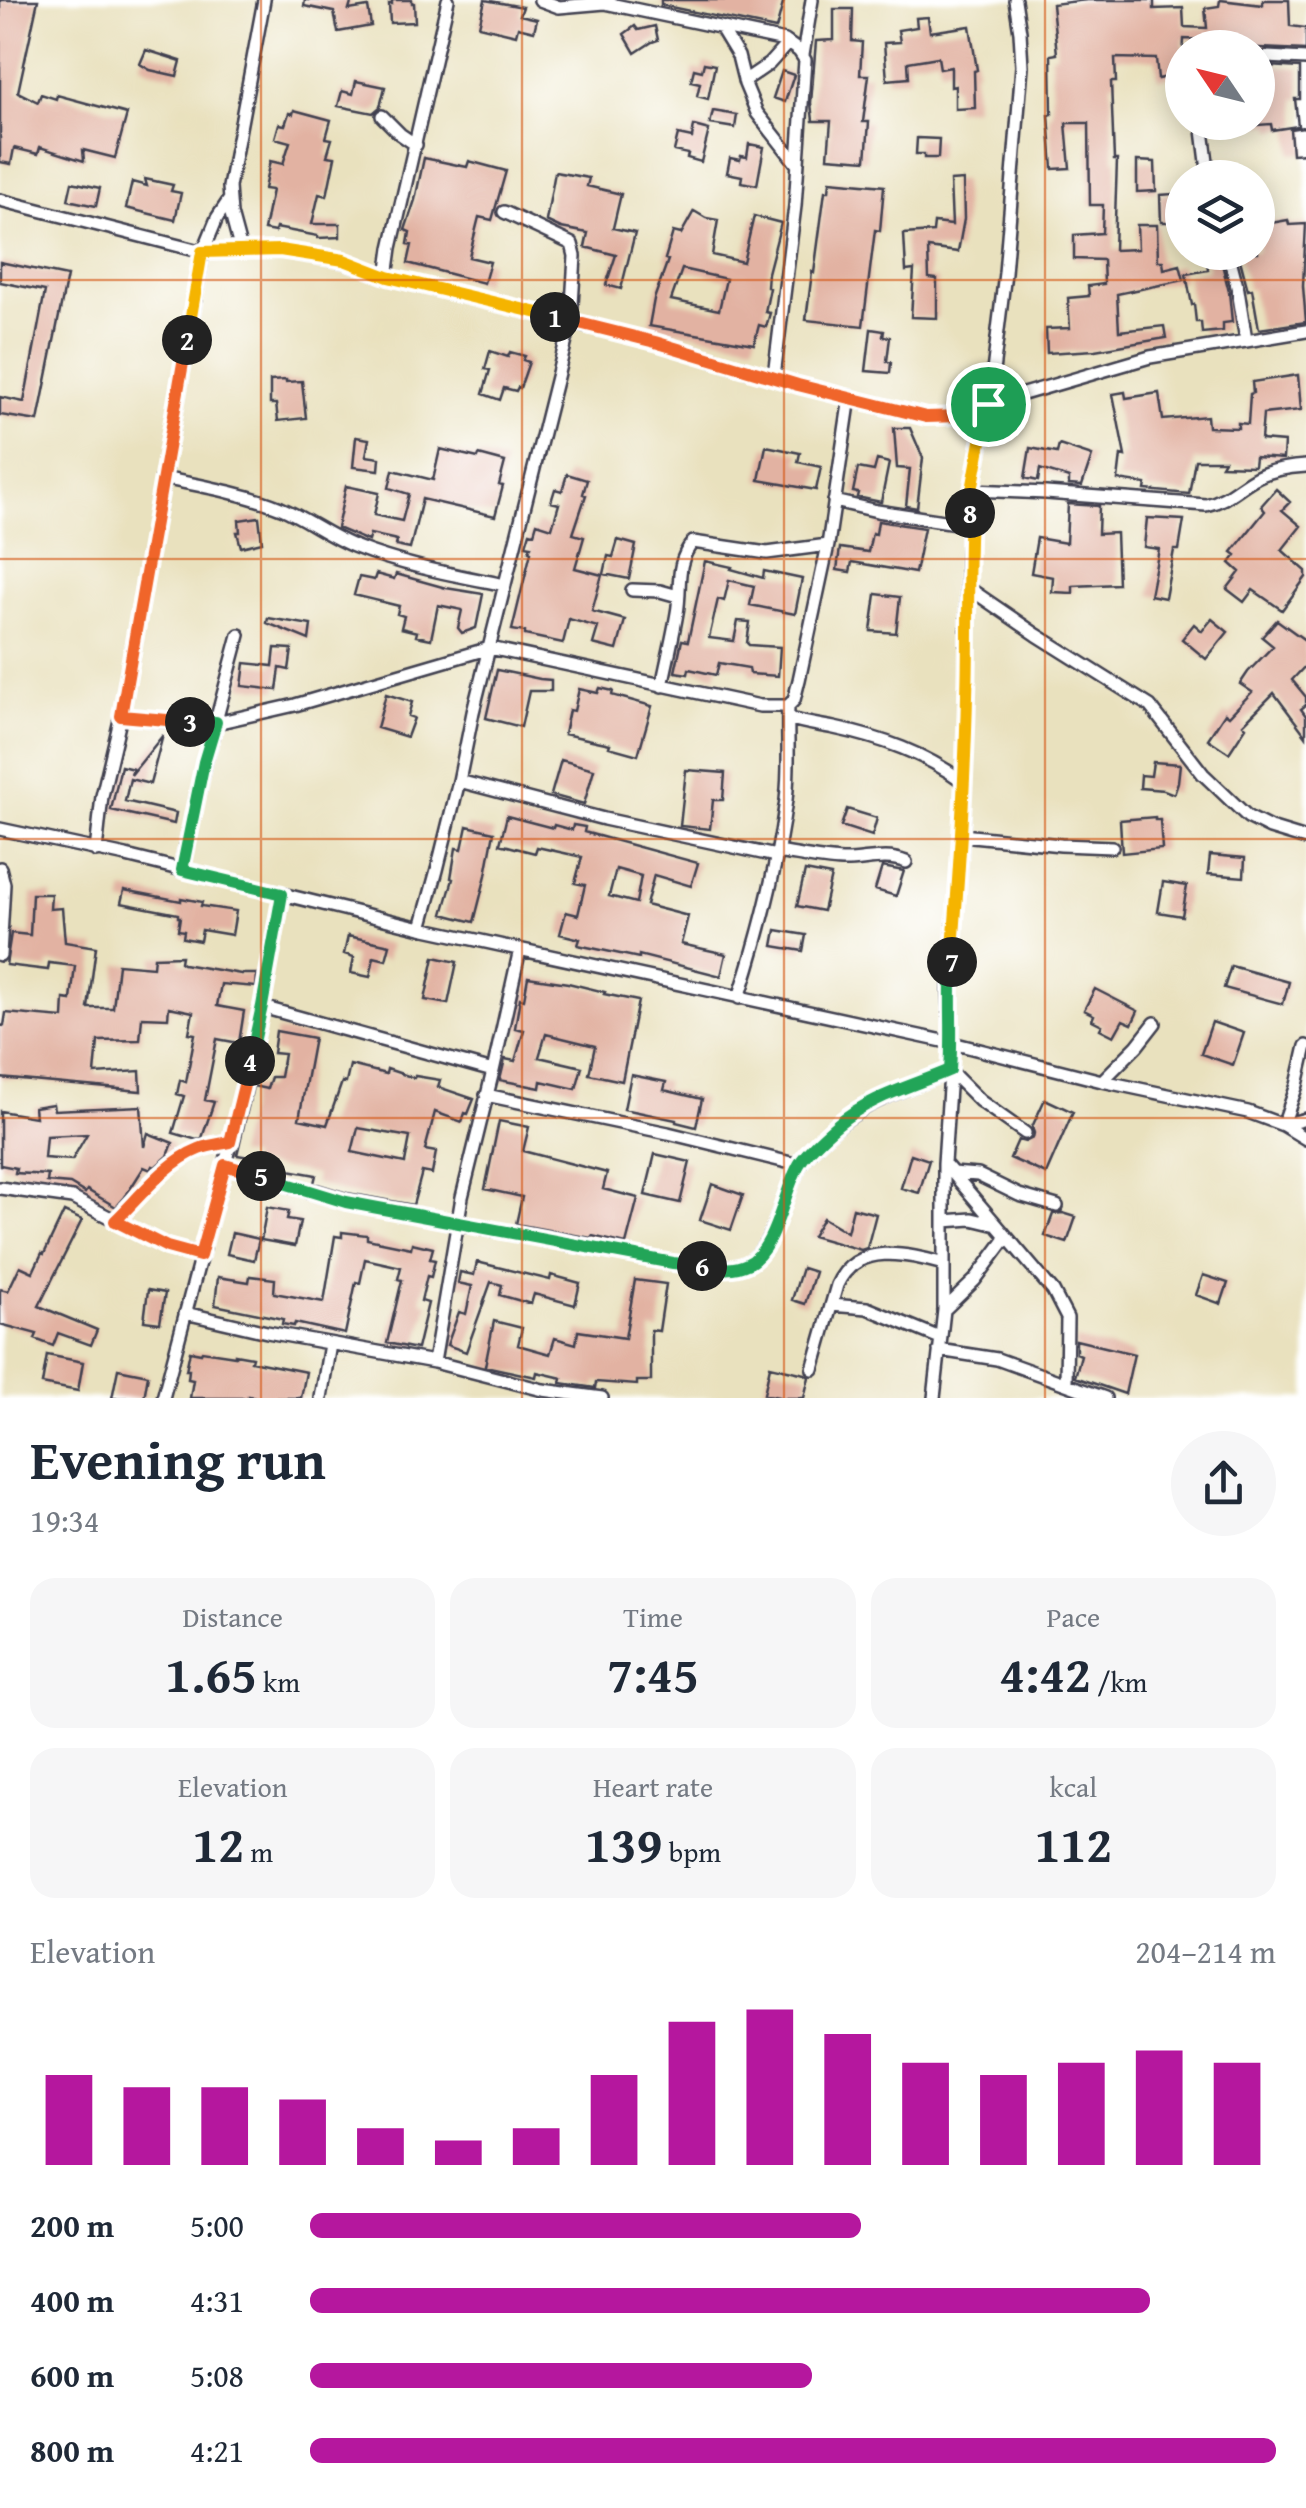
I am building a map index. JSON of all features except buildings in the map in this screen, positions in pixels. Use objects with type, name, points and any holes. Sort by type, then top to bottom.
[{"type":"street","points":[[241,251],[229,187],[264,0]]},
{"type":"street","points":[[388,277],[391,248],[448,0]]},
{"type":"street","points":[[540,0],[559,7],[605,2],[788,43],[803,55]]},
{"type":"street","points":[[774,376],[798,164],[803,55],[812,0]]},
{"type":"street","points":[[934,1398],[944,1310],[952,1043],[949,990],[962,834],[972,490],[1005,273],[1022,66],[1015,0]]},
{"type":"street","points":[[721,28],[738,56],[757,113],[798,164]]},
{"type":"street","points":[[744,81],[769,64],[788,43]]},
{"type":"street","points":[[1275,57],[1306,59]]},
{"type":"street","points":[[382,116],[416,145]]},
{"type":"street","points":[[0,200],[202,252],[280,250],[344,260],[388,277],[655,342],[798,385],[932,417],[960,416],[1135,360],[1306,331]]},
{"type":"street","points":[[96,851],[102,796],[121,716],[202,252],[230,200]]},
{"type":"street","points":[[421,928],[570,321],[575,256],[572,244],[504,212]]},
{"type":"street","points":[[1232,270],[1246,340]]},
{"type":"street","points":[[739,998],[777,854],[786,798],[788,712],[799,680],[828,546],[850,397]]},
{"type":"street","points":[[972,490],[1206,505],[1222,502],[1262,474],[1306,466]]},
{"type":"street","points":[[162,478],[266,502],[380,556],[505,585]]},
{"type":"street","points":[[834,501],[970,525]]},
{"type":"street","points":[[662,686],[678,606],[678,578],[688,546],[694,542],[767,553],[828,546]]},
{"type":"street","points":[[967,587],[1150,706],[1203,774],[1248,818],[1306,839]]},
{"type":"street","points":[[632,590],[678,596]]},
{"type":"street","points":[[182,870],[204,762],[239,635]]},
{"type":"street","points":[[121,716],[216,722],[295,706],[490,648],[788,712],[913,751],[964,782]]},
{"type":"street","points":[[459,781],[604,819],[777,854],[857,861],[883,857],[906,862]]},
{"type":"street","points":[[0,829],[421,928],[952,1043],[1248,1112],[1283,1125],[1306,1140]]},
{"type":"street","points":[[962,834],[1112,847]]},
{"type":"street","points":[[0,868],[4,884],[0,954]]},
{"type":"street","points":[[163,1398],[225,1165],[262,1006],[282,894]]},
{"type":"street","points":[[434,1362],[458,1223],[520,949]]},
{"type":"street","points":[[262,1006],[493,1072]]},
{"type":"street","points":[[1102,1080],[1155,1023]]},
{"type":"street","points":[[1283,1125],[1306,1046]]},
{"type":"street","points":[[950,1070],[980,1101],[1025,1133]]},
{"type":"street","points":[[225,1165],[346,1202],[673,1263],[725,1269],[746,1266],[762,1252],[799,1164],[840,1122],[871,1102],[950,1070]]},
{"type":"street","points":[[486,1095],[799,1164]]},
{"type":"street","points":[[1283,1125],[1306,1119]]},
{"type":"street","points":[[115,1221],[186,1156],[230,1142]]},
{"type":"street","points":[[948,1168],[978,1175],[1057,1206]]},
{"type":"street","points":[[948,1168],[1065,1310],[1066,1382]]},
{"type":"street","points":[[0,1188],[72,1198],[167,1247],[200,1256]]},
{"type":"street","points":[[944,1221],[972,1220],[997,1225]]},
{"type":"street","points":[[944,1310],[975,1280],[1006,1238]]},
{"type":"street","points":[[813,1369],[840,1277],[863,1260],[886,1252],[944,1264]]},
{"type":"street","points":[[831,1305],[867,1308],[939,1344],[997,1359],[1105,1398]]},
{"type":"street","points":[[185,1313],[434,1362],[553,1394],[602,1398]]},
{"type":"street","points":[[321,1398],[330,1344]]},
{"type":"street","points":[[506,1398],[509,1382]]},
{"type":"route","points":[[280,250],[344,260],[388,277],[655,342],[816,390],[926,417],[960,416],[988,404],[972,490],[967,562],[968,692],[962,834],[949,990],[950,1070],[871,1102],[822,1139],[799,1164],[768,1240],[754,1260],[746,1266],[725,1269],[673,1263],[346,1202],[225,1165],[200,1256],[167,1247],[115,1221],[186,1156],[230,1142],[262,1006],[282,894],[182,870],[216,722],[121,716],[202,252],[280,250]]}]
